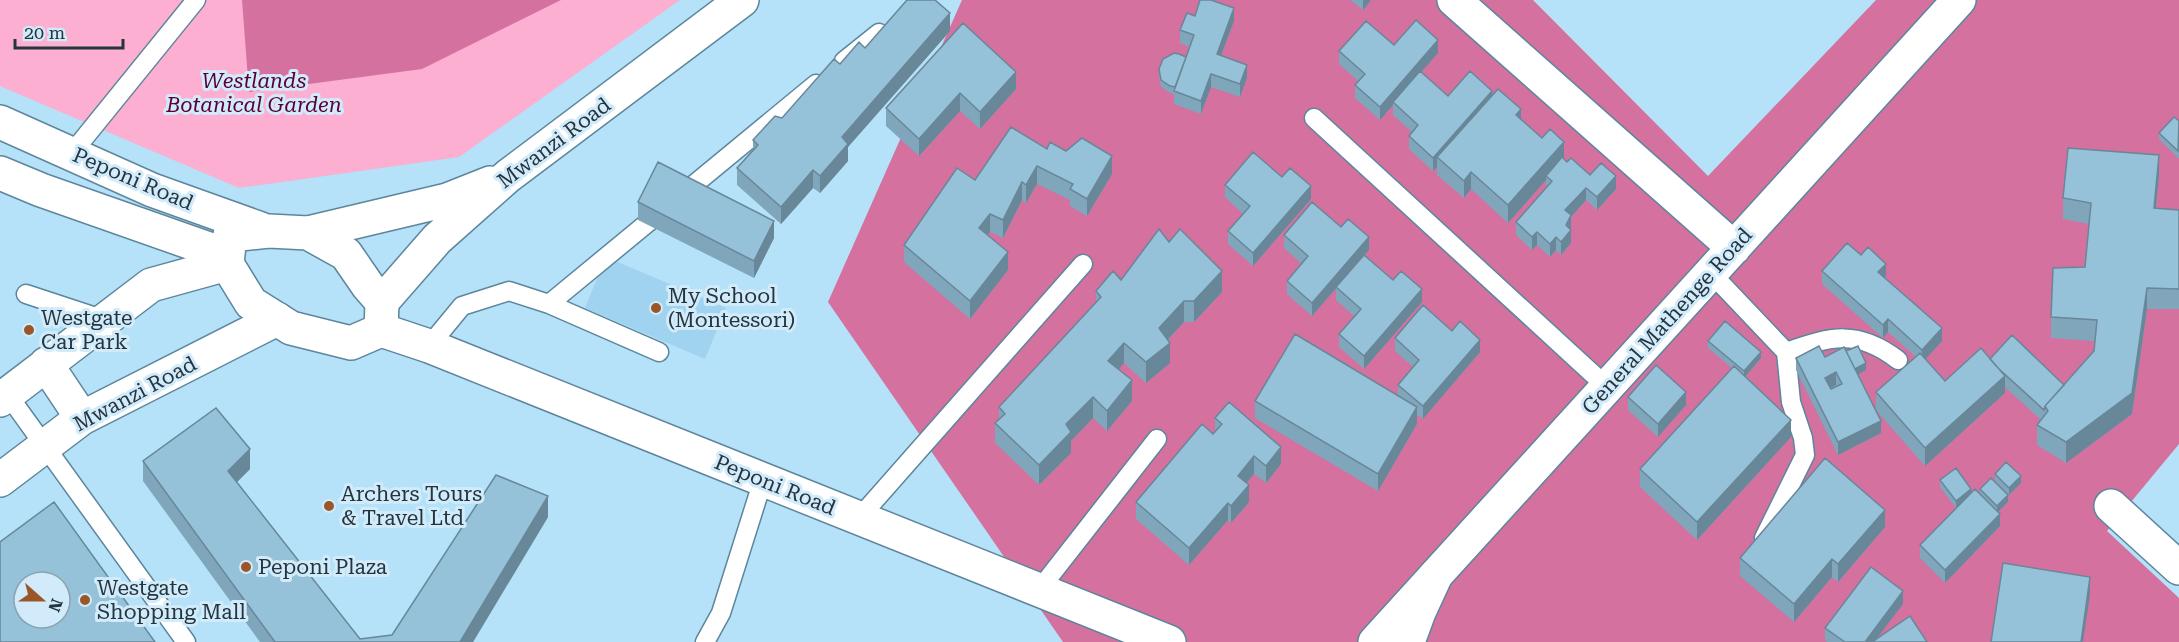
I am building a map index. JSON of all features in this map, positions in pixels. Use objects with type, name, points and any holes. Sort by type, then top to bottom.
[{"type":"street","name":"Mwanzi Road","points":[[381,316],[437,239],[508,176],[742,0]]},
{"type":"street","points":[[1454,0],[1734,248]]},
{"type":"street","name":"General Mathenge Road","points":[[1375,642],[1959,0]]},
{"type":"street","name":"Peponi Road","points":[[0,122],[152,190],[269,231]]},
{"type":"street","name":"Peponi Road","points":[[0,173],[227,260]]},
{"type":"street","points":[[308,233],[346,254],[368,286],[381,316],[351,343],[291,328],[251,303],[227,260],[230,235],[269,231],[308,233],[447,200],[508,176]]},
{"type":"street","points":[[4,397],[151,285],[227,260]]},
{"type":"street","name":"Peponi Road","points":[[381,316],[429,346],[1169,642]]},
{"type":"street","name":"Mwanzi Road","points":[[0,480],[82,418],[277,319]]},
{"type":"street","points":[[46,364],[82,418]]},
{"type":"street","points":[[2111,506],[2179,568]]},
{"type":"street","points":[[1408,642],[1436,575]]},
{"type":"lane","points":[[58,147],[196,0]]},
{"type":"lane","points":[[549,304],[879,33]]},
{"type":"lane","points":[[1314,118],[1607,387]]},
{"type":"lane","points":[[859,518],[1083,264]]},
{"type":"lane","points":[[1711,273],[1786,352],[1791,402],[1803,438],[1805,455],[1761,544]]},
{"type":"lane","points":[[429,346],[462,306],[509,291],[549,304],[659,352]]},
{"type":"lane","points":[[26,294],[105,320]]},
{"type":"lane","points":[[1786,352],[1816,341],[1858,338],[1881,347],[1898,360]]},
{"type":"lane","points":[[4,397],[46,446],[186,642]]},
{"type":"lane","points":[[1039,590],[1157,439]]},
{"type":"lane","points":[[705,642],[721,613],[763,480]]},
{"type":"shaded area","points":[[242,0],[561,0],[422,69],[249,92]]},
{"type":"shaded area","points":[[962,0],[1533,0],[1708,176],[1876,0],[2179,0],[2179,444],[2107,531],[2179,598],[2179,642],[1063,642],[828,302]]},
{"type":"shaded area","name":"My School (Montessori)","points":[[606,257],[726,308],[705,359],[585,308]]},
{"type":"green space","name":"Westlands Botanical Garden","points":[[0,0],[680,0],[459,157],[239,188],[0,86]]},
{"type":"building","points":[[907,0],[935,0],[950,13],[842,137],[848,144],[820,176],[813,170],[781,207],[737,168],[758,145],[753,140],[775,116],[782,118],[834,59],[840,64],[859,42],[865,48]]},
{"type":"building","points":[[1200,0],[1211,0],[1234,8],[1217,54],[1247,65],[1240,84],[1211,74],[1201,101],[1174,91],[1194,35],[1180,30],[1187,13],[1195,16]]},
{"type":"building","points":[[1416,20],[1438,40],[1380,107],[1355,85],[1365,74],[1339,51],[1366,21],[1394,45]]},
{"type":"building","points":[[963,23],[1016,72],[980,112],[960,93],[919,139],[886,108]]},
{"type":"building","points":[[1174,53],[1186,57],[1175,87],[1161,80],[1159,69],[1163,59]]},
{"type":"building","points":[[1420,71],[1448,96],[1470,71],[1492,91],[1433,158],[1409,136],[1418,125],[1393,102]]},
{"type":"building","points":[[1498,89],[1521,109],[1516,115],[1542,138],[1550,129],[1564,142],[1508,205],[1471,172],[1464,181],[1437,157]]},
{"type":"building","points":[[2174,117],[2179,121],[2178,151],[2159,133]]},
{"type":"building","points":[[1011,127],[1047,149],[1050,142],[1066,151],[1082,138],[1112,156],[1087,199],[1070,189],[1073,184],[1037,166],[1026,185],[1022,182],[1003,220],[990,214],[979,228],[1008,252],[970,301],[904,245],[957,168],[975,180]]},
{"type":"building","points":[[2068,148],[2159,155],[2154,208],[2179,210],[2179,289],[2147,288],[2132,393],[2066,442],[2037,425],[2048,411],[2045,406],[2094,351],[2097,320],[2051,317],[2053,268],[2085,267],[2091,203],[2063,198]]},
{"type":"building","points":[[1253,152],[1282,177],[1290,168],[1311,186],[1253,253],[1228,231],[1250,206],[1225,185]]},
{"type":"building","points":[[1562,157],[1567,162],[1571,158],[1590,175],[1601,163],[1616,176],[1597,197],[1586,188],[1565,210],[1571,215],[1566,225],[1571,230],[1561,242],[1556,237],[1550,244],[1537,232],[1532,237],[1516,222],[1552,181],[1546,176]]},
{"type":"building","points":[[658,162],[774,221],[754,261],[638,202]]},
{"type":"building","points":[[1312,202],[1341,227],[1348,219],[1369,237],[1312,303],[1287,281],[1308,256],[1284,235]]},
{"type":"building","points":[[1159,229],[1169,242],[1180,229],[1222,271],[1194,301],[1184,301],[1159,328],[1170,343],[1146,362],[1124,343],[1108,361],[1132,380],[1107,411],[1093,397],[1066,424],[1071,432],[1039,465],[995,423],[1005,414],[999,407],[1101,297],[1096,291],[1113,271],[1121,280]]},
{"type":"building","points":[[1847,243],[1861,255],[1868,247],[1886,264],[1878,272],[1942,328],[1922,350],[1888,319],[1883,325],[1822,271]]},
{"type":"building","points":[[1364,255],[1393,280],[1401,271],[1422,289],[1364,356],[1339,334],[1361,309],[1336,287]]},
{"type":"building","points":[[1423,305],[1452,331],[1460,321],[1480,340],[1423,406],[1398,385],[1419,360],[1395,338]]},
{"type":"building","points":[[1725,321],[1761,352],[1744,371],[1708,341]]},
{"type":"building","points":[[1295,334],[1417,407],[1378,474],[1255,401]]},
{"type":"building","points":[[2012,335],[2064,385],[2044,410],[1990,359]]},
{"type":"building","points":[[1819,346],[1825,357],[1844,347],[1881,421],[1838,442],[1796,358]],"holes":[[[1836,372],[1842,384],[1831,389],[1825,378]]]},
{"type":"building","points":[[1858,346],[1866,363],[1855,369],[1846,351]]},
{"type":"building","points":[[1981,348],[2005,376],[1925,448],[1876,392],[1920,353],[1945,381]]},
{"type":"building","points":[[1656,365],[1686,392],[1658,424],[1628,397]]},
{"type":"building","points":[[1734,366],[1791,420],[1697,522],[1640,469]]},
{"type":"building","points":[[1229,402],[1281,447],[1266,466],[1254,456],[1238,476],[1249,485],[1231,506],[1228,503],[1189,548],[1136,502],[1202,424],[1213,434],[1222,424],[1215,418]]},
{"type":"building","points":[[216,408],[250,449],[228,471],[360,639],[392,635],[496,475],[548,496],[460,642],[275,642],[143,461]]},
{"type":"building","points":[[1825,458],[1885,510],[1838,564],[1832,559],[1794,604],[1740,558]]},
{"type":"building","points":[[2006,462],[2021,476],[2009,488],[1995,474]]},
{"type":"building","points":[[1956,468],[1971,489],[1956,501],[1940,480]]},
{"type":"building","points":[[1991,478],[2008,495],[1997,506],[1980,489]]},
{"type":"building","points":[[1975,489],[2000,514],[1945,570],[1920,545]]},
{"type":"building","name":"Westgate Shopping Mall","points":[[54,502],[155,642],[0,642],[0,542]]},
{"type":"building","points":[[2003,563],[2090,577],[2081,642],[1991,642]]},
{"type":"building","points":[[1871,567],[1903,591],[1865,642],[1845,642],[1825,628]]},
{"type":"building","points":[[1910,616],[1927,642],[1872,642]]},
{"type":"place","name":"My School (Montessori)","points":[[656,308]]},
{"type":"place","name":"Westgate Car Park","points":[[29,330]]},
{"type":"place","name":"Archers Tours & Travel Ltd","points":[[329,506]]},
{"type":"place","name":"Peponi Plaza","points":[[246,567]]},
{"type":"place","name":"Westgate Shopping Mall","points":[[85,600]]}]
